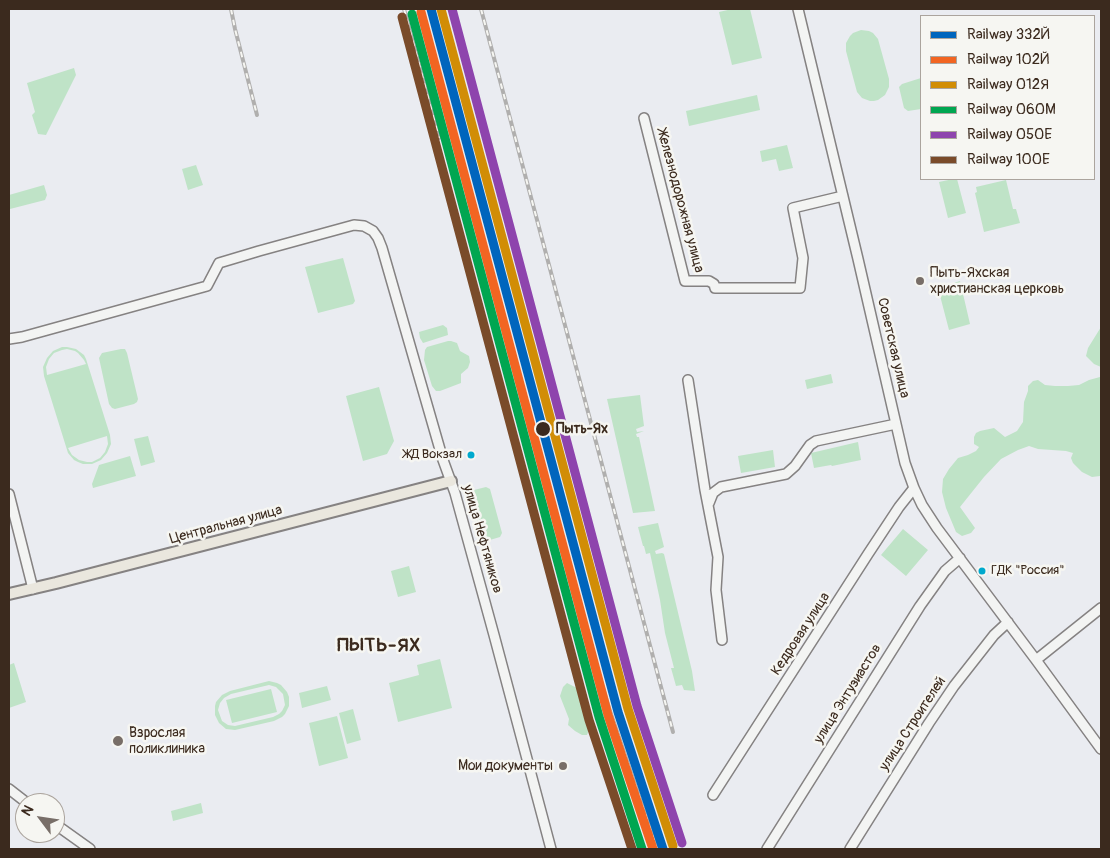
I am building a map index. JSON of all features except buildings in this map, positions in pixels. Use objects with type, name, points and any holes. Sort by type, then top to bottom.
[{"type":"main road","name":"Центральная улица","points":[[9,594],[451,481]]},
{"type":"street","name":"Советская улица","points":[[798,9],[905,463],[914,488],[929,517],[1101,749]]},
{"type":"street","name":"Железнодорожная улица","points":[[644,118],[685,281],[709,281],[714,284],[715,288],[800,288],[803,258],[793,208],[843,196]]},
{"type":"street","name":"улица Нефтяников","points":[[9,339],[207,286],[219,263],[357,225],[371,229],[378,238],[455,493],[551,849]]},
{"type":"street","points":[[688,380],[705,490],[718,557],[716,590],[722,640]]},
{"type":"street","points":[[708,504],[713,493],[721,487],[786,474],[795,466],[810,445],[816,441],[896,424]]},
{"type":"street","name":"Кедровая улица","points":[[713,796],[877,540],[914,488]]},
{"type":"street","points":[[9,494],[33,589]]},
{"type":"street","name":"улица Энтузиастов","points":[[767,849],[920,606],[945,572],[960,558]]},
{"type":"street","points":[[1036,660],[1101,608]]},
{"type":"street","name":"улица Строителей","points":[[850,849],[954,686],[994,634],[1008,622]]},
{"type":"street","points":[[65,831],[90,849]]},
{"type":"green space","points":[[732,9],[750,9],[762,58],[732,65],[719,12]]},
{"type":"green space","points":[[861,30],[873,33],[878,39],[889,79],[889,87],[885,95],[874,101],[862,98],[857,92],[846,51],[846,43],[850,36]]},
{"type":"green space","points":[[74,68],[76,75],[46,135],[38,134],[32,115],[35,112],[27,83]]},
{"type":"green space","points":[[920,78],[920,109],[908,111],[904,108],[899,87],[902,84]]},
{"type":"green space","points":[[757,95],[760,110],[689,126],[686,111]]},
{"type":"green space","points":[[787,145],[793,168],[779,171],[776,159],[762,162],[760,151]]},
{"type":"green space","points":[[196,165],[203,185],[188,190],[182,169]]},
{"type":"green space","points":[[957,180],[966,213],[948,218],[939,182]]},
{"type":"green space","points":[[1006,180],[1013,209],[1016,209],[1020,223],[984,232],[975,193],[977,192],[976,187]]},
{"type":"green space","points":[[44,185],[47,195],[45,200],[10,209],[9,195]]},
{"type":"green space","points":[[343,258],[355,301],[353,304],[318,313],[305,267]]},
{"type":"green space","points":[[960,281],[970,324],[949,330],[938,288]]},
{"type":"green space","points":[[443,325],[447,328],[448,335],[423,343],[419,332]]},
{"type":"green space","points":[[1101,327],[1101,367],[1094,364],[1086,356],[1088,348]]},
{"type":"green space","points":[[448,341],[457,343],[460,351],[469,356],[470,362],[468,368],[461,374],[461,383],[436,391],[432,386],[424,360],[425,350],[427,347]]},
{"type":"green space","points":[[62,347],[76,349],[86,359],[110,435],[111,444],[101,460],[92,464],[78,462],[68,453],[44,376],[43,367],[53,351]],"holes":[[[67,349],[78,353],[86,364],[47,375],[46,367],[49,359],[54,353]],[[107,436],[108,444],[105,452],[100,458],[92,462],[79,460],[72,455],[68,448]]]},
{"type":"green space","points":[[125,349],[127,353],[138,399],[134,404],[115,409],[109,404],[99,358],[102,353]]},
{"type":"green space","points":[[831,374],[833,383],[807,389],[805,380]]},
{"type":"green space","points":[[1101,377],[1101,475],[1092,477],[1082,472],[1073,463],[1071,458],[1073,453],[1038,449],[1029,446],[1018,450],[1001,459],[960,507],[975,528],[971,533],[962,536],[956,532],[946,508],[942,492],[943,479],[958,458],[976,451],[979,447],[974,444],[976,433],[994,428],[1005,437],[1017,431],[1023,422],[1024,402],[1028,386],[1033,381],[1038,380],[1045,385],[1068,386],[1079,385]]},
{"type":"green space","points":[[379,387],[394,441],[387,454],[363,461],[346,396]]},
{"type":"green space","points":[[640,395],[644,426],[636,429],[637,432],[644,431],[636,434],[639,437],[655,511],[633,513],[607,399]]},
{"type":"green space","points":[[148,436],[155,462],[141,466],[134,439]]},
{"type":"green space","points":[[858,442],[861,460],[814,468],[811,453]]},
{"type":"green space","points":[[773,450],[775,467],[741,473],[738,456]]},
{"type":"green space","points":[[130,456],[136,476],[93,488],[92,484],[99,465]]},
{"type":"green space","points":[[486,487],[490,489],[502,533],[500,537],[483,542],[479,537],[468,493]]},
{"type":"green space","points":[[658,523],[664,547],[655,551],[656,554],[664,554],[695,691],[684,690],[682,685],[676,686],[650,553],[646,554],[638,527]]},
{"type":"green space","points":[[903,529],[928,550],[906,576],[881,555]]},
{"type":"green space","points":[[409,566],[416,592],[398,597],[391,571]]},
{"type":"green space","points":[[440,659],[452,708],[398,722],[389,683],[419,675],[417,665]]},
{"type":"green space","points":[[14,663],[26,702],[9,708],[9,665]]},
{"type":"green space","points":[[269,681],[277,683],[287,692],[289,706],[282,717],[274,721],[235,730],[226,729],[219,723],[215,715],[215,706],[222,695],[230,691]],"holes":[[[269,685],[276,687],[283,694],[285,705],[279,714],[235,726],[228,725],[222,721],[218,710],[224,698],[231,694]]]},
{"type":"green space","points":[[567,683],[577,688],[588,707],[591,724],[587,735],[582,735],[568,725],[569,719],[560,696],[563,687]]},
{"type":"green space","points":[[327,686],[331,700],[302,708],[299,693]]},
{"type":"green space","points":[[271,689],[277,712],[232,723],[226,700]]},
{"type":"green space","points":[[353,709],[361,740],[347,744],[339,713]]},
{"type":"green space","points":[[337,716],[348,758],[319,766],[309,723]]},
{"type":"green space","points":[[201,803],[203,813],[173,821],[171,811]]},
{"type":"railway","points":[[231,9],[257,115]]},
{"type":"railway","points":[[404,9],[439,138]]},
{"type":"railway","points":[[422,9],[596,664],[657,849]]},
{"type":"railway","points":[[481,9],[673,732]]},
{"type":"rail line","name":"332Й","points":[[431,9],[618,712],[663,849]]},
{"type":"rail line","name":"012Я","points":[[441,9],[628,709],[673,846]]},
{"type":"rail line","name":"050Е","points":[[452,9],[637,706],[682,843]]},
{"type":"rail line","name":"102Й","points":[[421,12],[608,715],[653,849]]},
{"type":"rail line","name":"060М","points":[[412,14],[599,717],[642,849]]},
{"type":"rail line","name":"100Е","points":[[402,17],[589,720],[632,849]]},
{"type":"place","name":"Пыть-Яхская христианская церковь","points":[[920,281]]},
{"type":"place","name":"Пыть-Ях","points":[[543,429]]},
{"type":"place","name":"ЖД Вокзал","points":[[471,455]]},
{"type":"place","name":"ГДК \"Россия\"","points":[[982,571]]},
{"type":"place","name":"Взрослая поликлиника","points":[[118,741]]},
{"type":"place","name":"Мои документы","points":[[563,766]]},
{"type":"district","name":"ПЫТЬ-ЯХ","points":[[379,646]]}]
